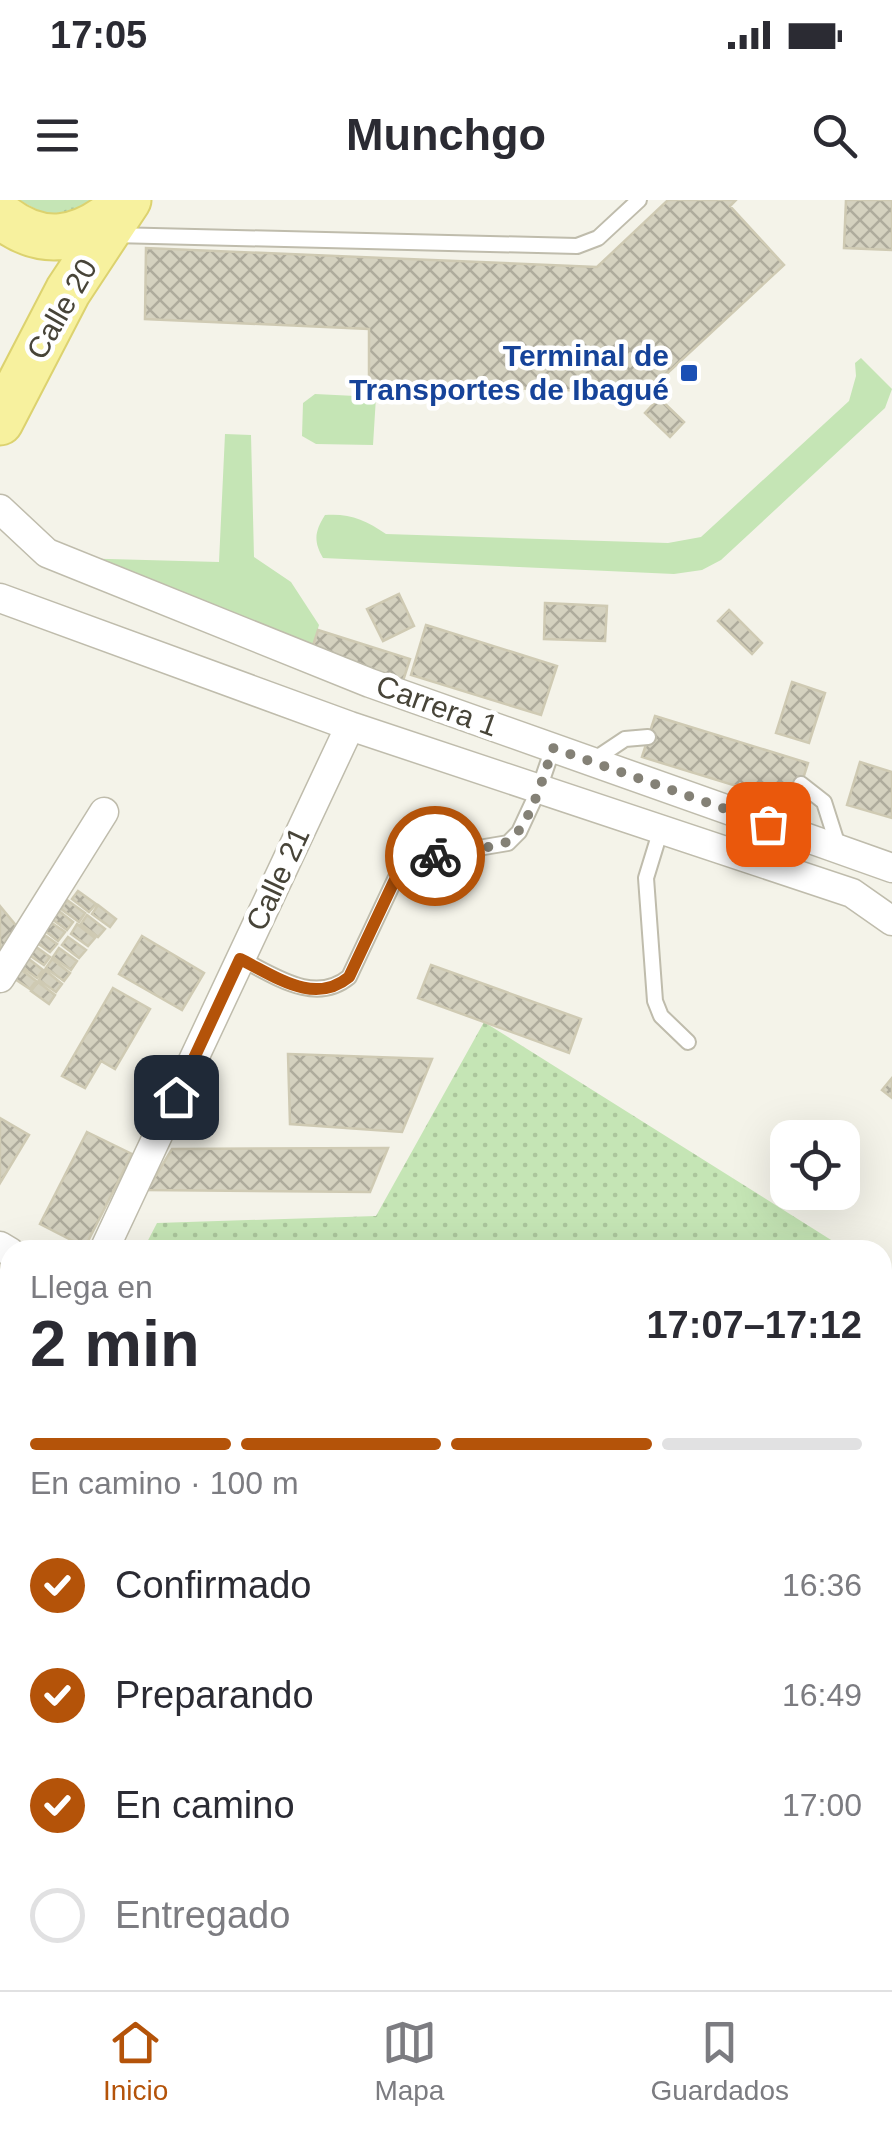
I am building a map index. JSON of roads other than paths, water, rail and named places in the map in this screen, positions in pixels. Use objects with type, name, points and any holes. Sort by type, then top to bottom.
[{"type":"main road","points":[[0,215],[15,228],[42,237],[72,237],[119,214]]},
{"type":"main road","name":"Calle 20","points":[[0,422],[68,291],[119,214]]},
{"type":"street","name":"Carrera 1","points":[[0,509],[47,553],[370,683],[892,868]]},
{"type":"street","name":"Carrera 1","points":[[0,598],[350,726],[852,892],[892,922]]},
{"type":"street","name":"Calle 21","points":[[109,1240],[350,726]]},
{"type":"street","points":[[0,978],[104,812]]},
{"type":"lane","points":[[119,214],[577,246],[598,238],[639,200]]},
{"type":"lane","points":[[591,761],[625,739],[648,737]]},
{"type":"lane","points":[[240,959],[304,988],[324,992],[338,986],[349,977],[398,873],[437,856],[508,842],[519,832],[540,789],[553,748]]},
{"type":"lane","points":[[802,784],[824,802],[839,849]]},
{"type":"lane","points":[[661,829],[646,878],[655,1001],[660,1016],[688,1042]]},
{"type":"place","name":"Terminal de Transportes de Ibagué","points":[[689,373]]}]
